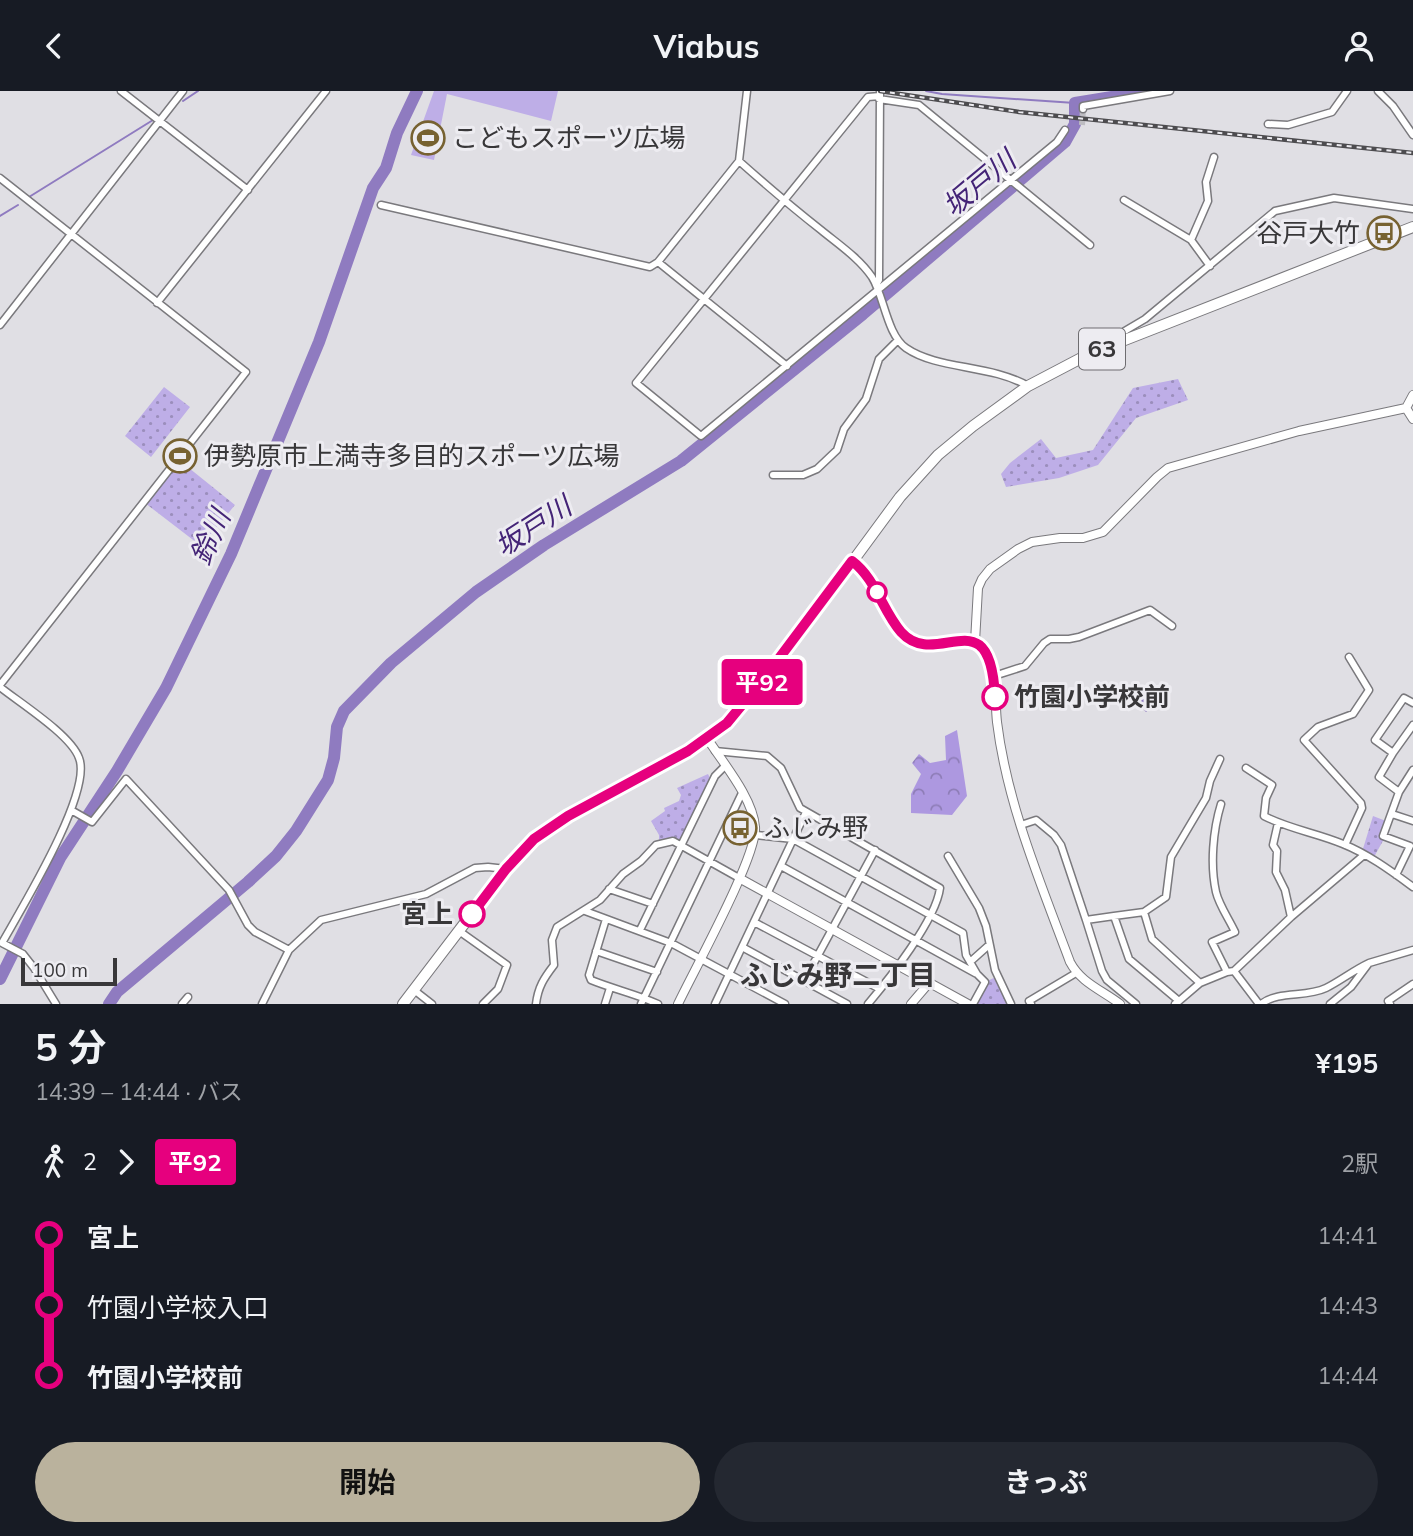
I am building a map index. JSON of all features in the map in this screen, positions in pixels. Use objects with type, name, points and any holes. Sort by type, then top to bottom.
[{"type":"main road","name":"63","points":[[403,1004],[506,869],[534,839],[568,816],[708,738],[741,709],[900,497],[931,463],[972,425],[1028,386],[1070,363],[1413,227]]},
{"type":"street","points":[[121,91],[248,190]]},
{"type":"street","points":[[0,325],[183,91]]},
{"type":"street","points":[[157,303],[326,91]]},
{"type":"street","points":[[381,205],[650,267],[658,262],[738,161],[747,91]]},
{"type":"street","points":[[1083,109],[1083,106],[1170,91]]},
{"type":"street","points":[[1268,124],[1288,125],[1332,112],[1347,91]]},
{"type":"street","points":[[1378,91],[1393,106],[1413,135]]},
{"type":"street","points":[[876,289],[879,280],[879,95]]},
{"type":"street","points":[[1065,130],[1058,142],[1011,181],[876,289],[702,436],[636,383],[868,97],[879,95],[919,105],[1011,181],[1090,245]]},
{"type":"street","points":[[1191,240],[1208,201],[1206,182],[1214,157]]},
{"type":"street","points":[[738,161],[858,261],[876,289],[903,346],[918,355],[1002,374],[1028,386]]},
{"type":"street","points":[[0,178],[246,372],[0,686],[68,740],[79,756],[81,776],[74,812],[2,943],[23,954],[56,1004]]},
{"type":"street","points":[[1115,343],[1124,332],[1145,319],[1275,211],[1334,198],[1413,209]]},
{"type":"street","points":[[1124,200],[1191,240],[1210,266]]},
{"type":"street","points":[[658,262],[787,366]]},
{"type":"street","points":[[773,475],[803,475],[817,469],[837,450],[844,429],[866,399],[879,359],[898,340]]},
{"type":"street","points":[[1120,1004],[1076,973],[1021,825],[999,738],[994,676],[988,659],[975,642],[978,588],[982,579],[990,569],[1018,549],[1044,539],[1083,538],[1103,532],[1168,468],[1288,434],[1406,408],[1413,395]]},
{"type":"street","points":[[1406,408],[1413,419]]},
{"type":"street","points":[[852,561],[865,574],[901,632],[911,641],[927,646],[961,640],[975,642]]},
{"type":"street","points":[[994,676],[1025,666],[1050,639],[1079,637],[1145,610],[1156,613],[1171,626]]},
{"type":"street","points":[[1345,845],[1362,808],[1361,803],[1304,740],[1318,727],[1353,714],[1369,690],[1349,657]]},
{"type":"street","points":[[1393,753],[1375,740],[1404,698],[1413,703]]},
{"type":"street","points":[[1399,792],[1379,777],[1413,725]]},
{"type":"street","points":[[678,1004],[739,878],[756,835],[751,809],[708,738]]},
{"type":"street","points":[[715,751],[767,756],[773,759],[781,768],[800,808],[940,888],[929,914],[899,966],[868,1004]]},
{"type":"street","points":[[1086,920],[1144,912],[1166,897],[1171,857],[1206,797],[1220,759]]},
{"type":"street","points":[[640,930],[715,776],[725,766]]},
{"type":"street","points":[[1246,768],[1272,785],[1266,798],[1264,816],[1345,845],[1413,887]]},
{"type":"street","points":[[1396,875],[1410,846],[1383,836],[1399,792],[1413,770]]},
{"type":"street","points":[[74,812],[92,822],[126,779],[229,890],[248,925],[255,932],[289,950]]},
{"type":"street","points":[[643,1001],[742,793]]},
{"type":"street","points":[[1221,804],[1215,823],[1215,883],[1219,901],[1235,932],[1212,942],[1230,972],[1260,1004],[1279,996],[1310,993],[1326,988],[1369,963],[1413,950]]},
{"type":"street","points":[[718,1003],[729,974],[807,812]]},
{"type":"street","points":[[1392,814],[1413,821]]},
{"type":"street","points":[[1021,825],[1036,820],[1054,835],[1061,845],[1102,971],[1107,980],[1136,1004]]},
{"type":"street","points":[[1278,823],[1273,845],[1277,851],[1276,872],[1285,890],[1291,917]]},
{"type":"street","points":[[756,835],[793,839],[963,933],[966,955],[977,974]]},
{"type":"street","points":[[536,1004],[541,982],[554,965],[553,933],[557,927],[600,901],[609,889],[656,845],[673,841],[899,966],[956,1001],[968,1004]]},
{"type":"street","points":[[804,981],[875,850]]},
{"type":"street","points":[[1114,916],[1129,958],[1177,1003],[1200,983],[1230,972],[1364,855]]},
{"type":"street","points":[[948,856],[986,926],[995,970],[1011,1004]]},
{"type":"street","points":[[781,866],[977,974],[985,982],[973,1004]]},
{"type":"street","points":[[262,1004],[289,950],[321,920],[426,894],[475,868],[506,869]]},
{"type":"street","points":[[609,889],[653,904]]},
{"type":"street","points":[[585,911],[671,943],[785,1004]]},
{"type":"street","points":[[1144,912],[1152,939],[1200,983]]},
{"type":"street","points":[[606,919],[589,975],[591,980],[643,1001],[658,1004]]},
{"type":"street","points":[[754,922],[880,989]]},
{"type":"street","points":[[459,932],[507,965],[494,996],[483,1004]]},
{"type":"street","points":[[971,962],[989,945]]},
{"type":"street","points":[[742,947],[847,1004]]},
{"type":"street","points":[[596,951],[657,972]]},
{"type":"street","points":[[1329,1004],[1351,987],[1369,963]]},
{"type":"street","points":[[1031,1004],[1029,1001],[1076,973]]},
{"type":"street","points":[[911,1004],[929,983]]},
{"type":"street","points":[[1387,1000],[1413,984]]},
{"type":"street","points":[[605,1004],[610,988]]},
{"type":"street","points":[[414,990],[432,1004]]},
{"type":"street","points":[[183,1004],[188,996]]},
{"type":"shaded area","name":"こどもスポーツ広場","points":[[434,91],[558,91],[551,121],[447,94],[434,160],[411,155]]},
{"type":"shaded area","points":[[1115,91],[1136,91],[1076,102],[1075,98]]},
{"type":"shaded area","points":[[1178,379],[1188,400],[1136,418],[1098,465],[1059,478],[1006,487],[1001,474],[1010,463],[1041,439],[1056,458],[1093,450],[1133,388]]},
{"type":"shaded area","points":[[164,387],[190,407],[151,457],[125,436]]},
{"type":"shaded area","points":[[179,460],[235,505],[201,546],[145,503]]},
{"type":"shaded area","points":[[1155,685],[1164,695],[1146,712],[1137,703]]},
{"type":"shaded area","points":[[708,774],[710,778],[680,842],[659,841],[659,835],[651,821],[665,811],[664,808],[679,801],[681,795],[677,788]]},
{"type":"shaded area","points":[[1373,816],[1386,821],[1384,839],[1374,857],[1362,852]]},
{"type":"shaded area","points":[[996,977],[1010,1004],[977,1004],[987,981]]},
{"type":"green space","points":[[957,730],[967,796],[952,815],[911,813],[911,794],[921,774],[912,763],[919,754],[930,763],[946,760],[945,736]]},
{"type":"waterway","points":[[183,101],[198,91]]},
{"type":"waterway","name":"鈴川","points":[[0,979],[60,858],[117,771],[166,688],[231,554],[319,342],[373,188],[386,168],[397,133],[417,91]]},
{"type":"waterway","points":[[926,91],[1075,103]]},
{"type":"waterway","name":"坂戸川","points":[[109,1004],[117,992],[276,856],[296,831],[328,780],[334,758],[337,727],[344,711],[391,663],[476,592],[544,545],[681,461],[863,314],[1065,142],[1075,124],[1075,103],[1148,91]]},
{"type":"waterway","points":[[29,197],[153,120]]},
{"type":"waterway","points":[[0,216],[18,205]]},
{"type":"tunnel","points":[[1082,125],[1083,109]]},
{"type":"railway","points":[[880,91],[1019,112],[1413,153]]},
{"type":"bus line","name":"平92","points":[[472,914],[506,869],[534,839],[568,816],[688,751],[727,723],[741,709],[852,561],[865,574],[892,619],[911,641],[927,646],[967,639],[980,646],[994,676],[995,697]]},
{"type":"place","name":"こどもスポーツ広場","points":[[428,138]]},
{"type":"place","name":"谷戸大竹","points":[[1384,233]]},
{"type":"place","name":"伊勢原市上満寺多目的スポーツ広場","points":[[180,456]]},
{"type":"place","name":"竹園小学校前","points":[[995,697]]},
{"type":"place","name":"ふじみ野","points":[[740,828]]},
{"type":"place","name":"宮上","points":[[472,914]]},
{"type":"district","name":"ふじみ野二丁目","points":[[838,975]]}]
